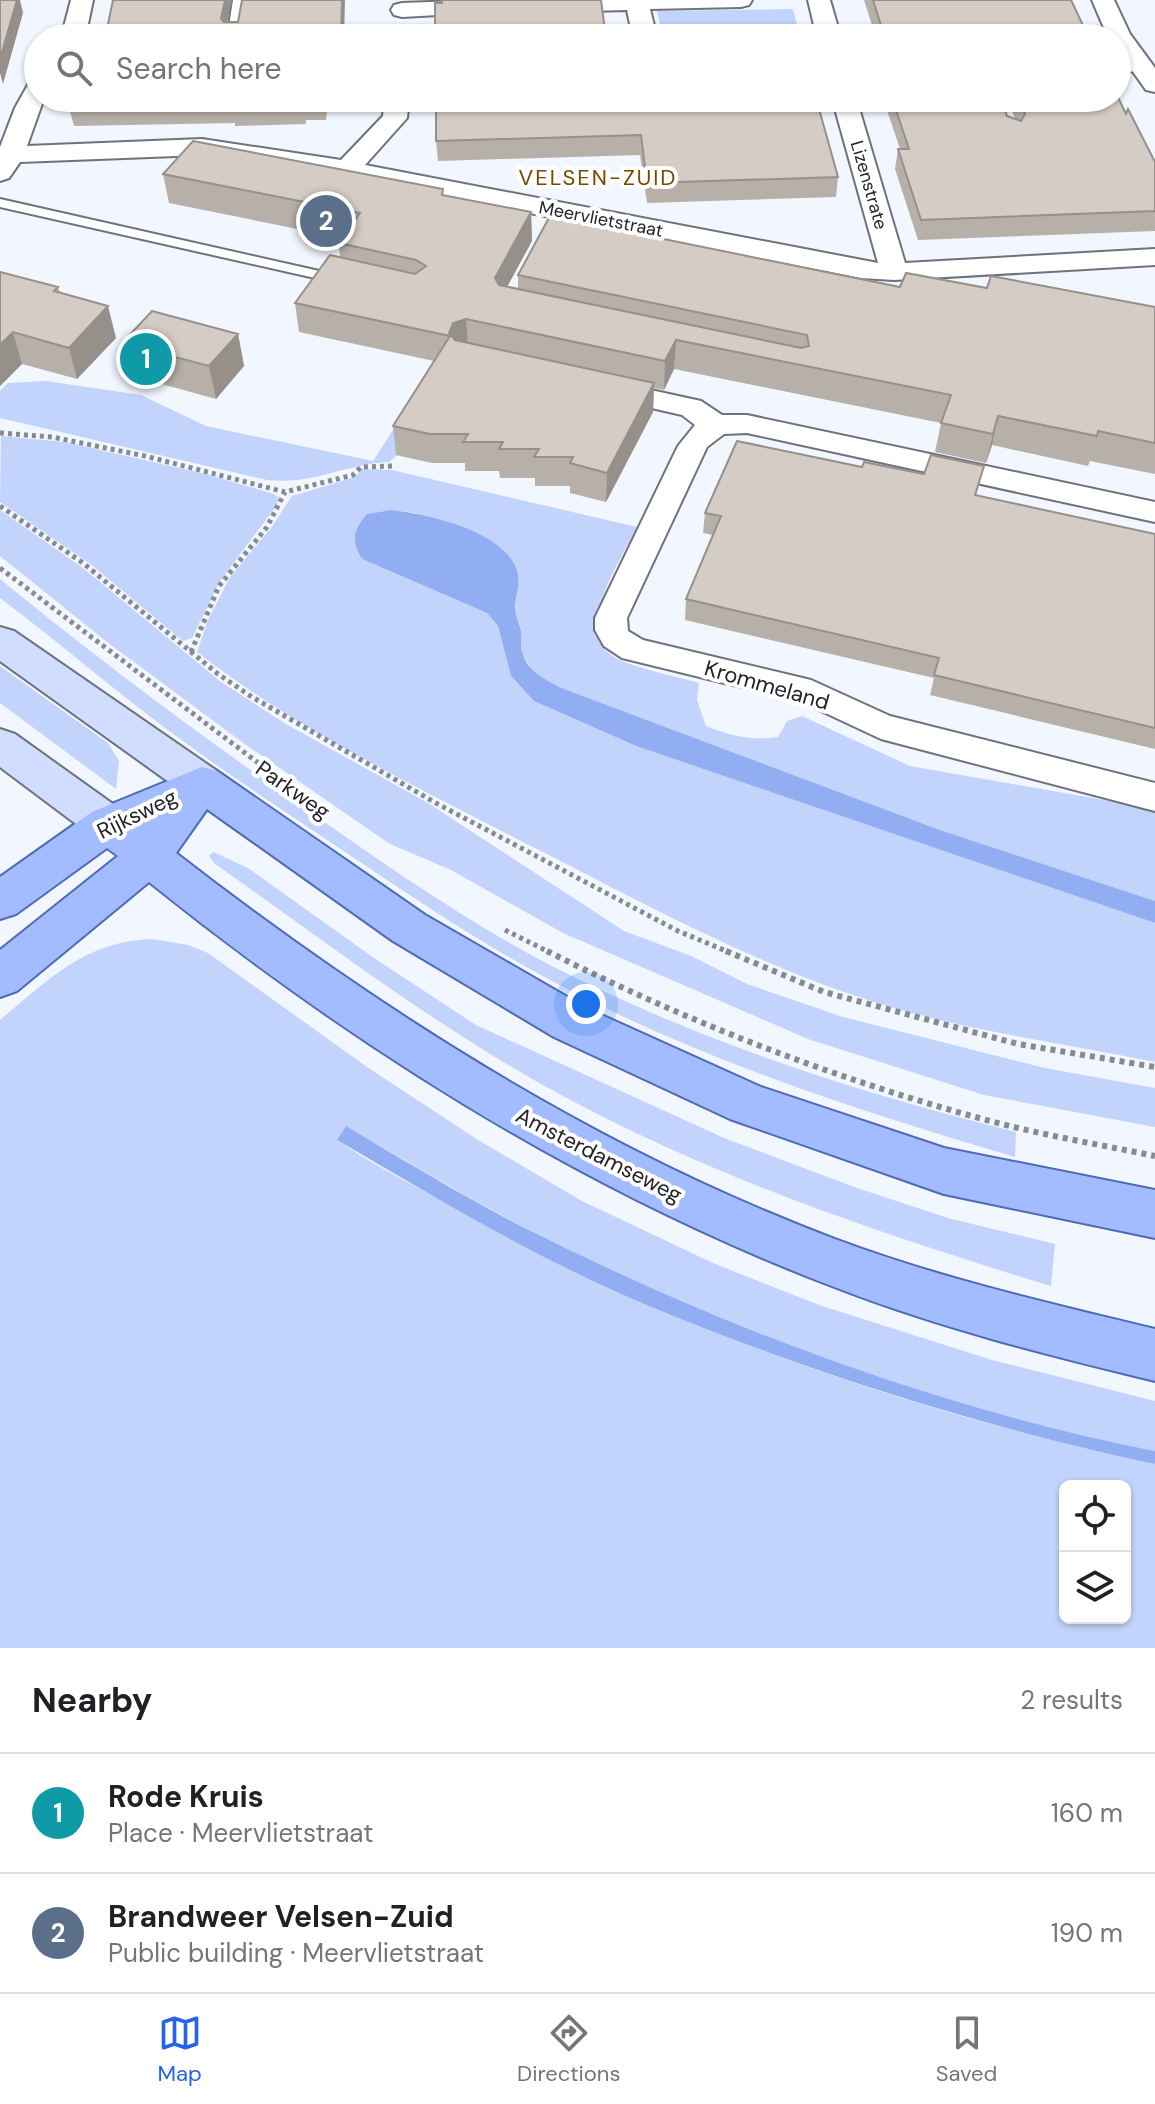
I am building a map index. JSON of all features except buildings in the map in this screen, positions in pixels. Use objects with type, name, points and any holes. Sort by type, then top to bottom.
[{"type":"main road","points":[[0,641],[422,936],[571,1023],[748,1104],[944,1171],[1155,1214]]},
{"type":"main road","points":[[0,745],[108,824]]},
{"type":"main road","name":"Rijksweg","points":[[0,901],[108,824],[202,783]]},
{"type":"main road","name":"Rijksweg","points":[[0,977],[148,857],[202,783]]},
{"type":"main road","name":"Amsterdamseweg","points":[[108,824],[347,1006],[526,1119],[709,1211],[797,1249],[905,1288],[1027,1325],[1155,1355]]},
{"type":"street","points":[[76,24],[82,0]]},
{"type":"street","points":[[402,5],[520,6],[741,0]]},
{"type":"street","points":[[819,0],[825,24]]},
{"type":"street","points":[[1103,0],[1114,24]]},
{"type":"street","points":[[637,3],[642,24]]},
{"type":"street","points":[[1131,51],[1150,76]]},
{"type":"street","points":[[5,161],[24,112]]},
{"type":"street","points":[[347,169],[395,118],[396,112]]},
{"type":"street","name":"Lizenstrate","points":[[848,112],[894,272]]},
{"type":"street","name":"Meervlietstraat","points":[[5,161],[202,147],[347,169],[555,218],[861,270],[894,272],[1155,257]]},
{"type":"street","points":[[572,382],[691,408],[716,425],[747,424],[1155,512]]},
{"type":"street","name":"Krommeland","points":[[716,425],[699,436],[693,446],[611,618],[612,635],[620,644],[634,650],[811,692],[881,726],[1155,797]]},
{"type":"lane","points":[[235,24],[239,0]]},
{"type":"lane","points":[[0,203],[346,281]]},
{"type":"lane","points":[[1155,1214],[1155,1226]]},
{"type":"path","points":[[0,433],[52,437],[145,456],[285,492],[353,475],[361,467],[392,466]]},
{"type":"path","points":[[191,652],[223,580],[271,522],[285,492]]},
{"type":"path","points":[[0,506],[83,563],[229,682],[434,802],[678,931],[824,992],[1018,1044],[1155,1067]]},
{"type":"path","name":"Parkweg","points":[[0,568],[316,806]]},
{"type":"path","points":[[494,924],[641,999],[828,1071],[995,1122],[1155,1156]]},
{"type":"shaded area","points":[[793,9],[797,24],[660,24],[657,11]]},
{"type":"shaded area","points":[[453,337],[406,447],[389,462],[300,480],[267,480],[0,418],[0,391],[8,383],[46,381],[141,395],[206,426],[373,461]]},
{"type":"shaded area","points":[[1,436],[65,442],[206,474],[274,494],[278,497],[277,505],[220,581],[192,638],[183,641],[93,566],[0,502]]},
{"type":"shaded area","points":[[362,469],[392,470],[637,527],[604,592],[597,628],[601,643],[618,659],[699,683],[697,700],[706,726],[742,737],[778,737],[787,721],[802,716],[910,766],[1155,809],[1155,901],[940,830],[559,687],[536,675],[522,655],[521,629],[515,611],[519,577],[416,513],[391,510],[367,514],[362,559],[487,613],[498,626],[511,676],[534,701],[636,746],[1155,923],[1155,1062],[1003,1034],[912,1013],[862,998],[765,961],[623,893],[360,756],[275,707],[197,652],[208,620],[230,577],[271,528],[292,496],[355,477]]},
{"type":"shaded area","points":[[0,510],[83,568],[221,682],[286,724],[428,803],[624,931],[691,956],[747,984],[843,1017],[1045,1068],[1155,1088],[1155,1127],[984,1095],[808,1039],[563,933],[451,870],[390,844],[242,742],[107,642],[0,556]]},
{"type":"shaded area","points":[[0,579],[114,669],[270,784],[427,892],[519,948],[606,992],[720,1041],[837,1082],[1016,1132],[1015,1157],[891,1119],[706,1053],[588,999],[507,956],[351,856],[176,736],[0,598]]},
{"type":"shaded area","points":[[0,666],[108,743],[119,761],[116,789],[0,703]]},
{"type":"shaded area","points":[[213,852],[248,868],[374,958],[476,1025],[724,1138],[854,1187],[948,1218],[1055,1244],[1051,1286],[863,1225],[740,1179],[561,1095],[471,1042],[384,984],[214,863],[209,856]]},
{"type":"shaded area","points":[[152,939],[188,945],[208,953],[367,1067],[478,1140],[582,1201],[713,1263],[819,1305],[992,1360],[1155,1401],[1155,1451],[990,1412],[908,1387],[747,1330],[669,1297],[494,1211],[346,1126],[337,1140],[401,1179],[549,1257],[632,1297],[716,1332],[889,1394],[977,1420],[1155,1464],[1155,1648],[0,1648],[0,1020],[69,965],[107,947]]},
{"type":"water","points":[[391,510],[445,521],[500,547],[512,560],[518,575],[515,609],[523,655],[533,670],[559,687],[940,830],[1155,901],[1155,923],[636,746],[534,701],[511,676],[498,626],[487,613],[362,559],[355,541],[359,526],[367,514]]},
{"type":"water","points":[[346,1126],[519,1225],[750,1330],[910,1387],[1072,1433],[1155,1451],[1155,1464],[1025,1433],[897,1396],[771,1353],[647,1305],[528,1249],[337,1140]]},
{"type":"place","name":"Brandweer Velsen-Zuid","points":[[326,221]]},
{"type":"place","name":"Rode Kruis","points":[[146,359]]},
{"type":"district","name":"VELSEN-ZUID","points":[[598,177]]}]
